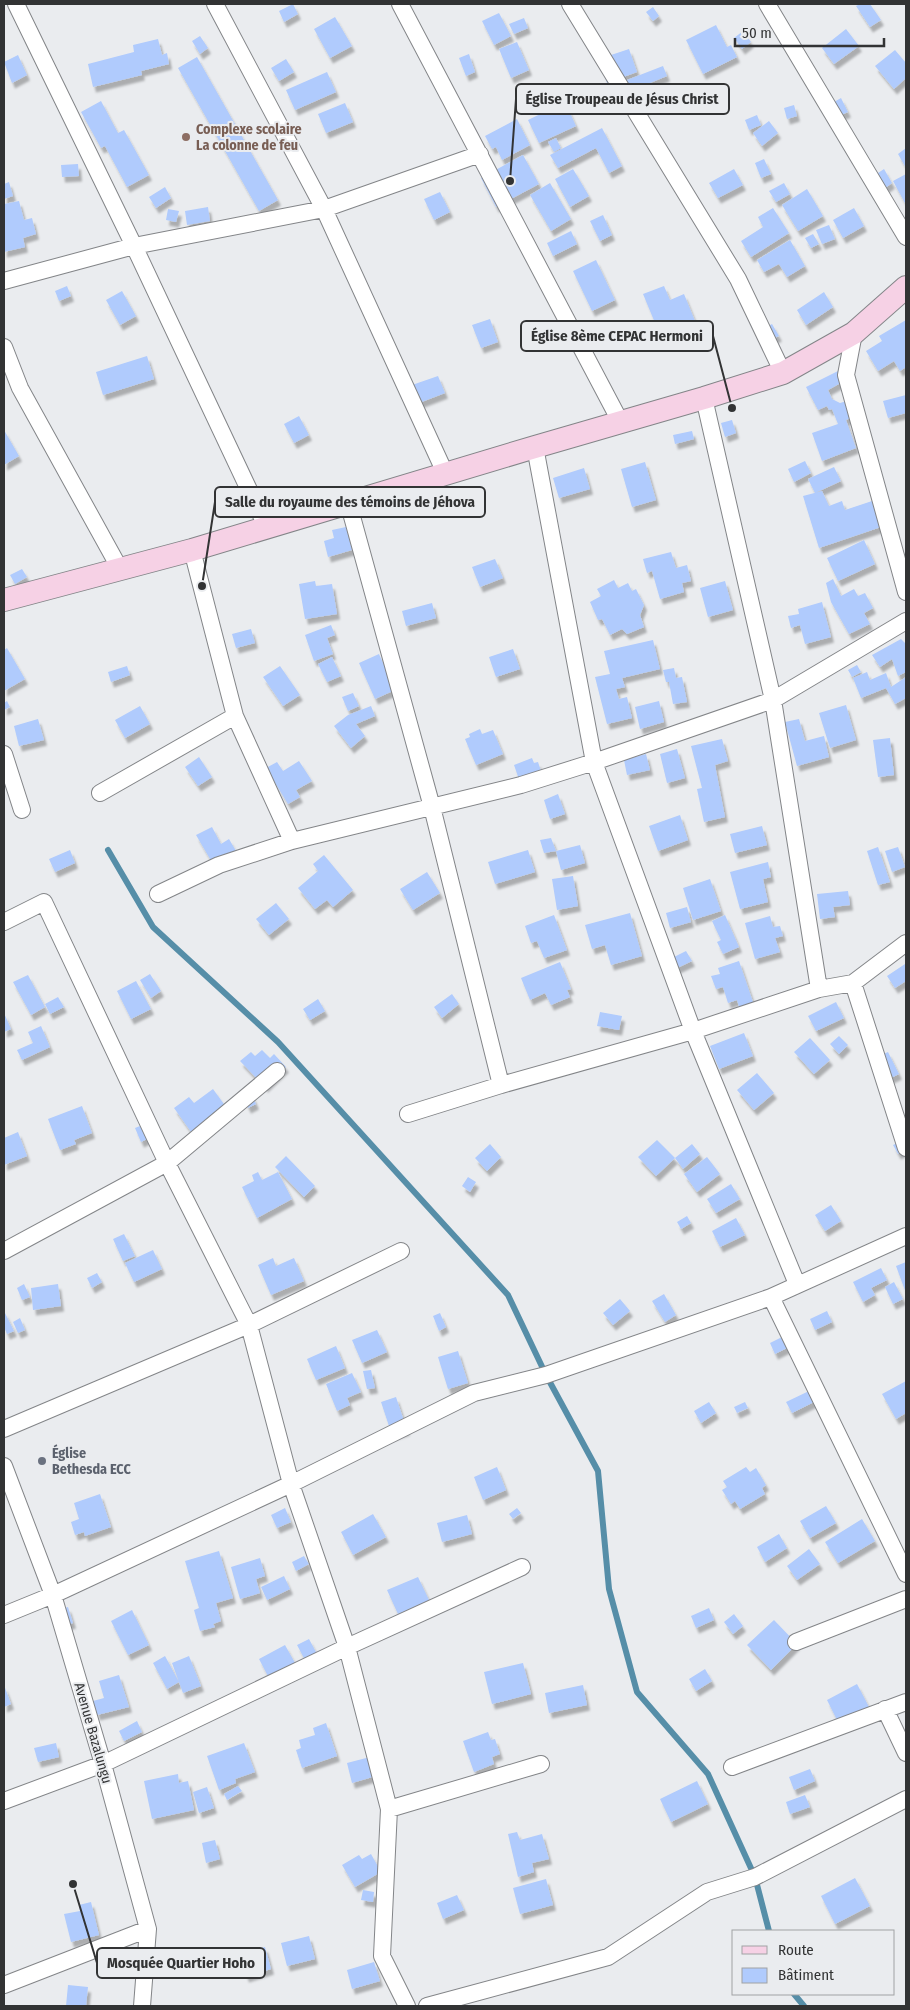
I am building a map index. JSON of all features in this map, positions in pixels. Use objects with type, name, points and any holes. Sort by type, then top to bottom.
[{"type":"street","points":[[16,4],[134,246],[267,528]]},
{"type":"street","points":[[215,4],[324,209],[446,475]]},
{"type":"street","points":[[400,4],[620,424]]},
{"type":"street","points":[[570,4],[738,279],[784,373]]},
{"type":"street","points":[[768,4],[906,237]]},
{"type":"street","points":[[4,281],[134,246],[324,209],[480,154]]},
{"type":"street","points":[[4,600],[192,550],[348,502],[620,424],[784,373],[854,333],[906,287]]},
{"type":"street","points":[[854,333],[846,376],[906,592]]},
{"type":"street","points":[[4,347],[20,388],[120,569]]},
{"type":"street","points":[[704,398],[773,700],[819,989]]},
{"type":"street","points":[[535,447],[594,762],[693,1031],[797,1284]]},
{"type":"street","points":[[348,502],[432,807],[501,1085]]},
{"type":"street","points":[[192,550],[236,716],[292,841]]},
{"type":"street","points":[[158,894],[219,865],[292,841],[521,785],[594,762],[773,700],[906,621]]},
{"type":"street","points":[[100,793],[236,716]]},
{"type":"street","points":[[4,754],[22,810]]},
{"type":"street","points":[[4,922],[44,902],[167,1163],[248,1324],[291,1484],[347,1647],[389,1809],[382,1956],[408,2006]]},
{"type":"street","points":[[408,1114],[501,1085],[693,1031],[819,989],[853,984],[906,943]]},
{"type":"street","points":[[853,984],[906,1148]]},
{"type":"street","points":[[4,1251],[167,1163],[277,1072]]},
{"type":"street","points":[[4,1614],[53,1595],[291,1484],[474,1393],[546,1375],[771,1297],[906,1236]]},
{"type":"street","points":[[4,1429],[248,1324],[401,1252]]},
{"type":"street","points":[[771,1297],[906,1574]]},
{"type":"street","name":"Avenue Bazalungu","points":[[4,1466],[53,1595],[103,1764],[148,1929],[142,2006]]},
{"type":"street","points":[[4,1801],[103,1764],[347,1647],[522,1567]]},
{"type":"street","points":[[796,1642],[906,1599]]},
{"type":"street","points":[[732,1767],[885,1708],[906,1702]]},
{"type":"street","points":[[885,1708],[906,1753]]},
{"type":"street","points":[[389,1809],[541,1764]]},
{"type":"street","points":[[427,2006],[608,1957],[707,1892],[755,1877],[906,1799]]},
{"type":"street","points":[[4,1985],[148,1929]]},
{"type":"building","points":[[293,4],[298,14],[284,22],[279,11]]},
{"type":"building","points":[[870,4],[881,20],[870,27],[856,6]]},
{"type":"building","points":[[653,7],[659,16],[653,21],[646,12]]},
{"type":"building","points":[[499,13],[511,36],[494,45],[482,21]]},
{"type":"building","points":[[335,17],[352,46],[330,58],[314,29]]},
{"type":"building","points":[[524,18],[528,28],[514,34],[509,24]]},
{"type":"building","points":[[716,25],[727,47],[731,45],[737,57],[703,74],[686,40]]},
{"type":"building","points":[[846,29],[859,46],[834,64],[822,48]]},
{"type":"building","points":[[743,31],[751,42],[742,49],[734,38]]},
{"type":"building","points":[[200,36],[208,48],[200,54],[192,41]]},
{"type":"building","points":[[158,39],[162,55],[167,53],[169,64],[141,71],[142,75],[93,87],[88,64],[134,52],[133,45]]},
{"type":"building","points":[[517,42],[529,70],[511,78],[499,49]]},
{"type":"building","points":[[629,49],[637,72],[607,83],[599,59]]},
{"type":"building","points":[[895,50],[906,63],[906,78],[894,89],[875,66]]},
{"type":"building","points":[[469,54],[475,72],[466,76],[459,58]]},
{"type":"building","points":[[18,55],[27,75],[12,83],[4,62]]},
{"type":"building","points":[[197,57],[278,200],[259,211],[178,68]]},
{"type":"building","points":[[286,59],[294,72],[279,81],[271,68]]},
{"type":"building","points":[[663,66],[667,76],[650,83],[656,96],[637,104],[627,80]]},
{"type":"building","points":[[327,72],[336,92],[295,110],[286,90]]},
{"type":"building","points":[[841,98],[848,112],[841,115],[834,102]]},
{"type":"building","points":[[101,101],[118,133],[124,130],[149,175],[127,187],[105,146],[101,148],[81,112]]},
{"type":"building","points":[[565,102],[576,126],[539,143],[528,120]]},
{"type":"building","points":[[345,103],[353,122],[326,133],[318,114]]},
{"type":"building","points":[[794,105],[797,116],[787,119],[784,108]]},
{"type":"building","points":[[757,115],[761,125],[749,130],[745,120]]},
{"type":"building","points":[[517,119],[530,145],[502,160],[496,147],[492,149],[485,136]]},
{"type":"building","points":[[769,121],[778,133],[762,146],[753,133]]},
{"type":"building","points":[[602,128],[622,166],[609,173],[596,148],[558,168],[550,155]]},
{"type":"building","points":[[556,138],[561,148],[554,152],[548,142]]},
{"type":"building","points":[[906,148],[906,168],[898,154]]},
{"type":"building","points":[[523,155],[539,184],[496,207],[481,178]]},
{"type":"building","points":[[764,159],[771,174],[761,178],[755,163]]},
{"type":"building","points":[[78,164],[79,176],[62,177],[61,165]]},
{"type":"building","points":[[573,169],[589,196],[570,207],[555,179]]},
{"type":"building","points":[[734,169],[743,185],[718,198],[709,183]]},
{"type":"building","points":[[884,169],[892,183],[884,189],[875,175]]},
{"type":"building","points":[[906,174],[906,205],[893,181]]},
{"type":"building","points":[[9,182],[13,196],[4,199],[4,184]]},
{"type":"building","points":[[550,183],[571,219],[551,231],[530,195]]},
{"type":"building","points":[[784,183],[790,194],[776,202],[769,191]]},
{"type":"building","points":[[165,187],[171,198],[156,208],[149,197]]},
{"type":"building","points":[[807,189],[823,216],[798,231],[782,205]]},
{"type":"building","points":[[440,192],[450,212],[434,220],[424,199]]},
{"type":"building","points":[[19,201],[24,220],[32,218],[36,234],[23,238],[25,247],[4,252],[4,204]]},
{"type":"building","points":[[208,207],[210,221],[187,225],[185,211]]},
{"type":"building","points":[[773,208],[789,233],[751,257],[741,241],[763,227],[758,217]]},
{"type":"building","points":[[854,208],[864,226],[843,238],[833,220]]},
{"type":"building","points":[[168,209],[179,211],[176,222],[166,220]]},
{"type":"building","points":[[603,215],[612,235],[600,241],[590,221]]},
{"type":"building","points":[[829,225],[835,239],[822,244],[816,230]]},
{"type":"building","points":[[571,231],[577,244],[553,256],[547,243]]},
{"type":"building","points":[[813,234],[819,244],[811,248],[805,238]]},
{"type":"building","points":[[790,240],[805,266],[787,277],[779,264],[764,272],[757,260]]},
{"type":"building","points":[[596,260],[615,300],[592,311],[573,271]]},
{"type":"building","points":[[67,286],[71,296],[59,301],[55,291]]},
{"type":"building","points":[[664,286],[670,300],[684,294],[695,321],[678,328],[676,323],[658,330],[643,294]]},
{"type":"building","points":[[122,291],[136,316],[120,325],[106,300]]},
{"type":"building","points":[[824,292],[833,307],[806,325],[797,310]]},
{"type":"building","points":[[490,319],[498,342],[481,348],[472,325]]},
{"type":"building","points":[[906,320],[906,367],[900,371],[894,361],[878,371],[866,351],[882,341],[879,336]]},
{"type":"building","points":[[772,324],[779,336],[768,341],[762,329]]},
{"type":"building","points":[[147,356],[154,379],[103,395],[96,372]]},
{"type":"building","points":[[840,370],[846,380],[828,390],[832,399],[840,403],[853,399],[857,415],[846,420],[856,448],[822,461],[812,433],[838,424],[832,409],[829,410],[827,406],[818,410],[806,387]]},
{"type":"building","points":[[438,376],[445,393],[419,403],[412,385]]},
{"type":"building","points":[[906,395],[906,413],[888,418],[883,401]]},
{"type":"building","points":[[299,416],[309,435],[294,443],[284,424]]},
{"type":"building","points":[[732,420],[736,433],[725,437],[721,423]]},
{"type":"building","points":[[4,430],[19,456],[4,465]]},
{"type":"building","points":[[692,431],[694,439],[675,444],[673,435]]},
{"type":"building","points":[[805,461],[811,473],[794,482],[788,469]]},
{"type":"building","points":[[645,462],[656,500],[632,507],[621,469]]},
{"type":"building","points":[[834,467],[841,481],[815,493],[808,479]]},
{"type":"building","points":[[584,468],[590,489],[559,498],[553,478]]},
{"type":"building","points":[[822,491],[829,506],[842,501],[845,510],[872,501],[881,527],[819,548],[803,496]]},
{"type":"building","points":[[346,527],[352,550],[328,557],[324,541],[334,538],[332,530]]},
{"type":"building","points":[[864,540],[875,564],[838,581],[827,558]]},
{"type":"building","points":[[671,552],[676,568],[687,565],[691,581],[682,583],[684,592],[660,599],[652,571],[647,573],[643,559]]},
{"type":"building","points":[[495,559],[503,578],[480,587],[472,567]]},
{"type":"building","points":[[22,569],[27,577],[15,584],[10,575]]},
{"type":"building","points":[[833,579],[841,596],[854,589],[858,596],[865,593],[873,608],[864,613],[870,624],[849,634],[831,602],[826,583]]},
{"type":"building","points":[[614,580],[618,588],[628,583],[632,591],[636,589],[644,605],[640,615],[644,627],[627,634],[622,629],[610,635],[602,619],[598,620],[590,602],[601,596],[597,589]]},
{"type":"building","points":[[315,581],[316,586],[332,584],[337,614],[305,619],[299,584]]},
{"type":"building","points":[[725,581],[733,610],[708,617],[700,588]]},
{"type":"building","points":[[822,602],[831,637],[805,644],[800,625],[791,628],[788,616],[799,614],[798,609]]},
{"type":"building","points":[[432,603],[436,618],[406,626],[402,611]]},
{"type":"building","points":[[331,625],[335,635],[327,638],[333,654],[314,661],[305,635]]},
{"type":"building","points":[[251,629],[255,643],[236,648],[232,634]]},
{"type":"building","points":[[901,639],[906,644],[906,672],[898,676],[892,659],[880,667],[872,655]]},
{"type":"building","points":[[653,640],[660,669],[622,678],[625,687],[616,689],[619,699],[627,697],[632,718],[607,724],[595,677],[610,674],[604,651]]},
{"type":"building","points":[[7,648],[25,679],[4,691],[4,650]]},
{"type":"building","points":[[513,649],[520,669],[496,677],[489,657]]},
{"type":"building","points":[[379,654],[395,690],[375,699],[359,663]]},
{"type":"building","points":[[332,657],[341,676],[327,682],[318,664]]},
{"type":"building","points":[[857,665],[861,672],[852,677],[848,670]]},
{"type":"building","points":[[127,666],[130,675],[111,682],[108,672]]},
{"type":"building","points":[[280,666],[300,695],[283,706],[263,677]]},
{"type":"building","points":[[674,668],[676,678],[682,677],[687,702],[673,704],[669,682],[666,682],[663,670]]},
{"type":"building","points":[[867,672],[870,680],[886,673],[891,687],[906,677],[906,698],[895,704],[886,688],[861,698],[853,678]]},
{"type":"building","points":[[353,693],[359,706],[348,711],[342,697]]},
{"type":"building","points":[[7,701],[10,707],[4,710],[4,703]]},
{"type":"building","points":[[659,701],[664,722],[640,729],[635,707]]},
{"type":"building","points":[[846,705],[856,740],[830,748],[819,713]]},
{"type":"building","points":[[140,706],[150,724],[125,738],[115,720]]},
{"type":"building","points":[[371,706],[375,716],[356,724],[365,736],[351,748],[334,726],[348,715]]},
{"type":"building","points":[[38,719],[44,740],[19,746],[14,726]]},
{"type":"building","points":[[799,719],[805,741],[824,736],[829,757],[797,766],[785,722]]},
{"type":"building","points":[[480,729],[482,734],[493,730],[503,754],[476,765],[465,739],[470,737],[469,734]]},
{"type":"building","points":[[890,738],[894,775],[878,777],[873,740]]},
{"type":"building","points":[[722,739],[728,761],[715,765],[725,817],[704,822],[697,789],[702,788],[691,746]]},
{"type":"building","points":[[677,749],[685,778],[667,783],[660,754]]},
{"type":"building","points":[[646,754],[650,770],[627,775],[624,760]]},
{"type":"building","points":[[199,757],[212,777],[198,786],[185,767]]},
{"type":"building","points":[[532,758],[534,763],[538,762],[543,777],[521,785],[514,765]]},
{"type":"building","points":[[299,761],[312,781],[296,790],[300,797],[288,804],[266,768],[277,762],[283,771]]},
{"type":"building","points":[[558,794],[565,814],[550,819],[544,800]]},
{"type":"building","points":[[680,815],[688,840],[658,851],[649,826]]},
{"type":"building","points":[[762,826],[767,845],[735,853],[730,834]]},
{"type":"building","points":[[212,827],[221,844],[229,839],[236,851],[213,864],[196,835]]},
{"type":"building","points":[[551,838],[556,851],[544,853],[540,840]]},
{"type":"building","points":[[580,845],[585,863],[561,870],[556,851]]},
{"type":"building","points":[[878,847],[890,882],[878,885],[867,851]]},
{"type":"building","points":[[898,847],[905,867],[892,872],[885,851]]},
{"type":"building","points":[[70,850],[75,863],[55,872],[49,859]]},
{"type":"building","points":[[528,850],[535,872],[495,884],[488,862]]},
{"type":"building","points":[[324,855],[353,890],[333,907],[327,900],[315,909],[298,888],[318,871],[313,864]]},
{"type":"building","points":[[768,862],[771,877],[763,879],[768,902],[740,909],[730,872]]},
{"type":"building","points":[[427,872],[440,893],[413,910],[400,889]]},
{"type":"building","points":[[573,876],[578,906],[557,910],[552,879]]},
{"type":"building","points":[[710,879],[721,911],[693,920],[683,888]]},
{"type":"building","points":[[848,891],[850,905],[833,907],[835,917],[820,919],[817,894]]},
{"type":"building","points":[[276,903],[289,919],[269,935],[256,919]]},
{"type":"building","points":[[687,907],[691,922],[670,928],[666,913]]},
{"type":"building","points":[[630,913],[642,956],[611,965],[605,945],[592,949],[585,925]]},
{"type":"building","points":[[554,915],[567,950],[544,958],[537,941],[531,943],[525,926]]},
{"type":"building","points":[[725,915],[739,947],[723,954],[717,942],[721,940],[712,921]]},
{"type":"building","points":[[770,916],[773,927],[780,926],[783,936],[775,938],[780,952],[755,959],[745,923]]},
{"type":"building","points":[[686,951],[692,961],[675,969],[670,959]]},
{"type":"building","points":[[739,961],[754,1005],[740,1010],[737,1000],[728,1003],[723,987],[716,989],[711,976],[720,974],[718,968]]},
{"type":"building","points":[[560,962],[571,989],[567,990],[570,997],[551,1005],[545,993],[530,1000],[521,978]]},
{"type":"building","points":[[905,964],[906,981],[895,988],[887,976]]},
{"type":"building","points":[[150,974],[161,991],[151,998],[140,980]]},
{"type":"building","points":[[28,975],[45,1007],[31,1015],[13,982]]},
{"type":"building","points":[[136,981],[151,1009],[131,1019],[117,991]]},
{"type":"building","points":[[452,994],[459,1004],[442,1018],[434,1007]]},
{"type":"building","points":[[58,997],[64,1007],[50,1014],[45,1004]]},
{"type":"building","points":[[318,999],[325,1011],[310,1020],[303,1009]]},
{"type":"building","points":[[836,1002],[844,1018],[816,1031],[808,1016]]},
{"type":"building","points":[[600,1012],[622,1016],[619,1030],[597,1026]]},
{"type":"building","points":[[4,1013],[11,1029],[4,1032]]},
{"type":"building","points":[[41,1026],[50,1047],[22,1060],[17,1050],[33,1043],[28,1032]]},
{"type":"building","points":[[744,1033],[753,1056],[719,1069],[710,1046]]},
{"type":"building","points":[[839,1036],[848,1045],[839,1054],[830,1044]]},
{"type":"building","points":[[810,1038],[830,1060],[814,1074],[794,1052]]},
{"type":"building","points":[[262,1050],[270,1058],[274,1054],[286,1067],[265,1087],[240,1061],[251,1052],[255,1056]]},
{"type":"building","points":[[888,1052],[899,1074],[889,1079],[879,1056]]},
{"type":"building","points":[[757,1073],[774,1093],[754,1110],[737,1090]]},
{"type":"building","points":[[213,1089],[229,1111],[194,1136],[174,1108],[189,1097],[194,1103]]},
{"type":"building","points":[[252,1095],[256,1104],[248,1108],[244,1099]]},
{"type":"building","points":[[82,1106],[92,1133],[74,1140],[76,1144],[60,1150],[48,1119]]},
{"type":"building","points":[[145,1124],[151,1137],[141,1142],[135,1128]]},
{"type":"building","points":[[18,1132],[27,1156],[4,1165],[4,1138]]},
{"type":"building","points":[[906,1139],[906,1150],[898,1154],[893,1145]]},
{"type":"building","points":[[657,1140],[675,1158],[656,1176],[638,1157]]},
{"type":"building","points":[[490,1144],[501,1157],[487,1171],[475,1158]]},
{"type":"building","points":[[692,1144],[700,1154],[683,1169],[675,1158]]},
{"type":"building","points":[[286,1156],[315,1186],[304,1197],[275,1167]]},
{"type":"building","points":[[707,1157],[720,1174],[697,1192],[684,1174]]},
{"type":"building","points":[[258,1172],[262,1180],[278,1172],[292,1199],[257,1218],[242,1187],[254,1181],[252,1175]]},
{"type":"building","points":[[468,1177],[476,1182],[470,1192],[462,1186]]},
{"type":"building","points":[[731,1184],[740,1199],[716,1213],[707,1199]]},
{"type":"building","points":[[831,1205],[841,1221],[825,1231],[815,1215]]},
{"type":"building","points":[[687,1216],[691,1223],[681,1229],[677,1222]]},
{"type":"building","points":[[736,1218],[745,1235],[720,1247],[712,1231]]},
{"type":"building","points":[[124,1234],[135,1256],[123,1261],[113,1239]]},
{"type":"building","points":[[153,1250],[162,1269],[134,1282],[125,1263]]},
{"type":"building","points":[[273,1258],[276,1266],[294,1258],[304,1281],[271,1295],[258,1265]]},
{"type":"building","points":[[906,1262],[906,1293],[896,1266]]},
{"type":"building","points":[[881,1268],[887,1280],[871,1288],[875,1295],[863,1302],[853,1282]]},
{"type":"building","points":[[97,1273],[102,1282],[92,1288],[87,1278]]},
{"type":"building","points":[[894,1282],[903,1299],[893,1304],[885,1287]]},
{"type":"building","points":[[24,1284],[30,1297],[22,1300],[17,1288]]},
{"type":"building","points":[[58,1284],[61,1306],[33,1310],[31,1288]]},
{"type":"building","points":[[664,1294],[676,1315],[665,1322],[652,1301]]},
{"type":"building","points":[[620,1299],[630,1311],[613,1325],[603,1313]]},
{"type":"building","points":[[4,1311],[14,1331],[7,1334],[4,1327]]},
{"type":"building","points":[[827,1311],[832,1322],[815,1330],[810,1319]]},
{"type":"building","points":[[440,1313],[446,1327],[439,1331],[433,1316]]},
{"type":"building","points":[[20,1318],[25,1330],[18,1333],[13,1322]]},
{"type":"building","points":[[377,1330],[387,1352],[362,1363],[352,1340]]},
{"type":"building","points":[[788,1334],[793,1345],[775,1354],[770,1343]]},
{"type":"building","points":[[336,1346],[345,1368],[316,1380],[307,1359]]},
{"type":"building","points":[[458,1351],[468,1383],[448,1389],[438,1357]]},
{"type":"building","points":[[371,1370],[375,1388],[367,1389],[363,1371]]},
{"type":"building","points":[[352,1373],[361,1392],[347,1398],[350,1405],[337,1411],[326,1384]]},
{"type":"building","points":[[906,1381],[906,1413],[896,1419],[882,1394]]},
{"type":"building","points":[[809,1391],[814,1402],[792,1413],[786,1402]]},
{"type":"building","points":[[396,1397],[407,1430],[392,1435],[381,1402]]},
{"type":"building","points":[[709,1402],[716,1413],[701,1423],[694,1411]]},
{"type":"building","points":[[745,1402],[748,1408],[737,1413],[734,1407]]},
{"type":"building","points":[[497,1467],[506,1490],[483,1500],[474,1477]]},
{"type":"building","points":[[746,1467],[750,1472],[756,1468],[766,1485],[762,1488],[765,1494],[740,1509],[735,1501],[731,1504],[722,1490],[727,1487],[723,1481]]},
{"type":"building","points":[[100,1494],[111,1527],[85,1536],[84,1532],[75,1535],[71,1522],[79,1519],[74,1503]]},
{"type":"building","points":[[826,1506],[836,1523],[810,1538],[800,1521]]},
{"type":"building","points":[[285,1508],[291,1522],[277,1528],[271,1515]]},
{"type":"building","points":[[517,1508],[521,1513],[513,1519],[509,1514]]},
{"type":"building","points":[[373,1514],[386,1537],[353,1555],[341,1532]]},
{"type":"building","points":[[467,1515],[472,1534],[442,1542],[437,1523]]},
{"type":"building","points":[[862,1519],[875,1541],[838,1563],[825,1542]]},
{"type":"building","points":[[779,1534],[787,1548],[765,1562],[757,1547]]},
{"type":"building","points":[[809,1549],[820,1564],[797,1580],[787,1566]]},
{"type":"building","points":[[219,1551],[233,1598],[216,1603],[221,1621],[213,1624],[215,1627],[200,1631],[194,1610],[199,1608],[185,1561]]},
{"type":"building","points":[[304,1556],[309,1564],[296,1571],[292,1562]]},
{"type":"building","points":[[260,1558],[265,1576],[256,1579],[260,1593],[240,1599],[231,1567]]},
{"type":"building","points":[[284,1576],[290,1589],[267,1600],[261,1587]]},
{"type":"building","points":[[418,1577],[429,1600],[398,1614],[387,1590]]},
{"type":"building","points":[[68,1607],[73,1623],[63,1626],[58,1610]]},
{"type":"building","points":[[709,1608],[714,1620],[696,1628],[691,1616]]},
{"type":"building","points":[[132,1610],[149,1645],[128,1655],[111,1621]]},
{"type":"building","points":[[734,1614],[743,1626],[733,1634],[724,1622]]},
{"type":"building","points":[[774,1620],[797,1644],[771,1670],[747,1645]]},
{"type":"building","points":[[309,1639],[317,1654],[305,1660],[297,1645]]},
{"type":"building","points":[[285,1645],[295,1663],[269,1678],[259,1659]]},
{"type":"building","points":[[165,1656],[179,1682],[167,1689],[153,1663]]},
{"type":"building","points":[[189,1656],[201,1686],[183,1693],[172,1663]]},
{"type":"building","points":[[523,1663],[531,1694],[492,1704],[484,1672]]},
{"type":"building","points":[[705,1669],[712,1681],[696,1691],[689,1679]]},
{"type":"building","points":[[119,1675],[129,1707],[97,1715],[93,1701],[104,1698],[99,1681]]},
{"type":"building","points":[[857,1684],[869,1707],[838,1722],[827,1700]]},
{"type":"building","points":[[4,1685],[11,1704],[4,1707]]},
{"type":"building","points":[[583,1685],[587,1705],[549,1713],[545,1693]]},
{"type":"building","points":[[137,1721],[142,1732],[124,1741],[119,1731]]},
{"type":"building","points":[[326,1723],[337,1756],[302,1768],[296,1750],[301,1748],[299,1740],[315,1735],[313,1728]]},
{"type":"building","points":[[488,1732],[491,1740],[495,1739],[500,1754],[492,1757],[494,1764],[474,1772],[463,1741]]},
{"type":"building","points":[[56,1743],[59,1757],[38,1762],[34,1748]]},
{"type":"building","points":[[244,1743],[255,1772],[235,1779],[236,1783],[219,1790],[207,1756]]},
{"type":"building","points":[[370,1757],[376,1776],[352,1783],[347,1763]]},
{"type":"building","points":[[810,1769],[815,1781],[794,1790],[789,1777]]},
{"type":"building","points":[[178,1774],[179,1783],[188,1781],[194,1810],[152,1819],[144,1781]]},
{"type":"building","points":[[697,1781],[708,1804],[671,1822],[660,1799]]},
{"type":"building","points":[[238,1786],[242,1791],[227,1800],[224,1794]]},
{"type":"building","points":[[207,1787],[214,1808],[199,1813],[193,1792]]},
{"type":"building","points":[[805,1795],[810,1807],[790,1814],[786,1802]]},
{"type":"building","points":[[517,1832],[520,1840],[542,1834],[549,1859],[532,1863],[534,1872],[518,1877],[508,1834]]},
{"type":"building","points":[[215,1840],[220,1859],[206,1863],[202,1843]]},
{"type":"building","points":[[371,1854],[381,1872],[355,1887],[342,1865],[359,1855],[362,1859]]},
{"type":"building","points":[[855,1878],[870,1906],[835,1924],[821,1896]]},
{"type":"building","points":[[546,1879],[553,1905],[520,1914],[513,1888]]},
{"type":"building","points":[[363,1890],[374,1892],[373,1902],[361,1900]]},
{"type":"building","points":[[457,1895],[464,1910],[443,1919],[437,1903]]},
{"type":"building","points":[[91,1902],[99,1935],[71,1942],[64,1914],[80,1911],[79,1905]]},
{"type":"building","points":[[309,1936],[315,1959],[287,1966],[281,1943]]},
{"type":"building","points":[[265,1947],[271,1969],[246,1977],[239,1954]]},
{"type":"building","points":[[374,1962],[380,1981],[352,1989],[347,1970]]},
{"type":"building","points":[[68,1985],[88,1987],[86,2006],[66,2006]]},
{"type":"waterway","points":[[108,850],[153,927],[278,1042],[508,1295],[546,1375],[598,1471],[609,1589],[637,1692],[708,1774],[755,1877],[769,1930]]},
{"type":"waterway","points":[[795,1995],[804,2006]]},
{"type":"place","name":"Complexe scolaire La colonne de feu","points":[[186,137]]},
{"type":"place","name":"Église Troupeau de Jésus Christ","points":[[510,181]]},
{"type":"place","name":"Église 8ème CEPAC Hermoni","points":[[732,408]]},
{"type":"place","name":"Salle du royaume des témoins de Jéhova","points":[[202,586]]},
{"type":"place","name":"Église Bethesda ECC","points":[[42,1461]]},
{"type":"place","name":"Mosquée Quartier Hoho","points":[[73,1884]]}]
